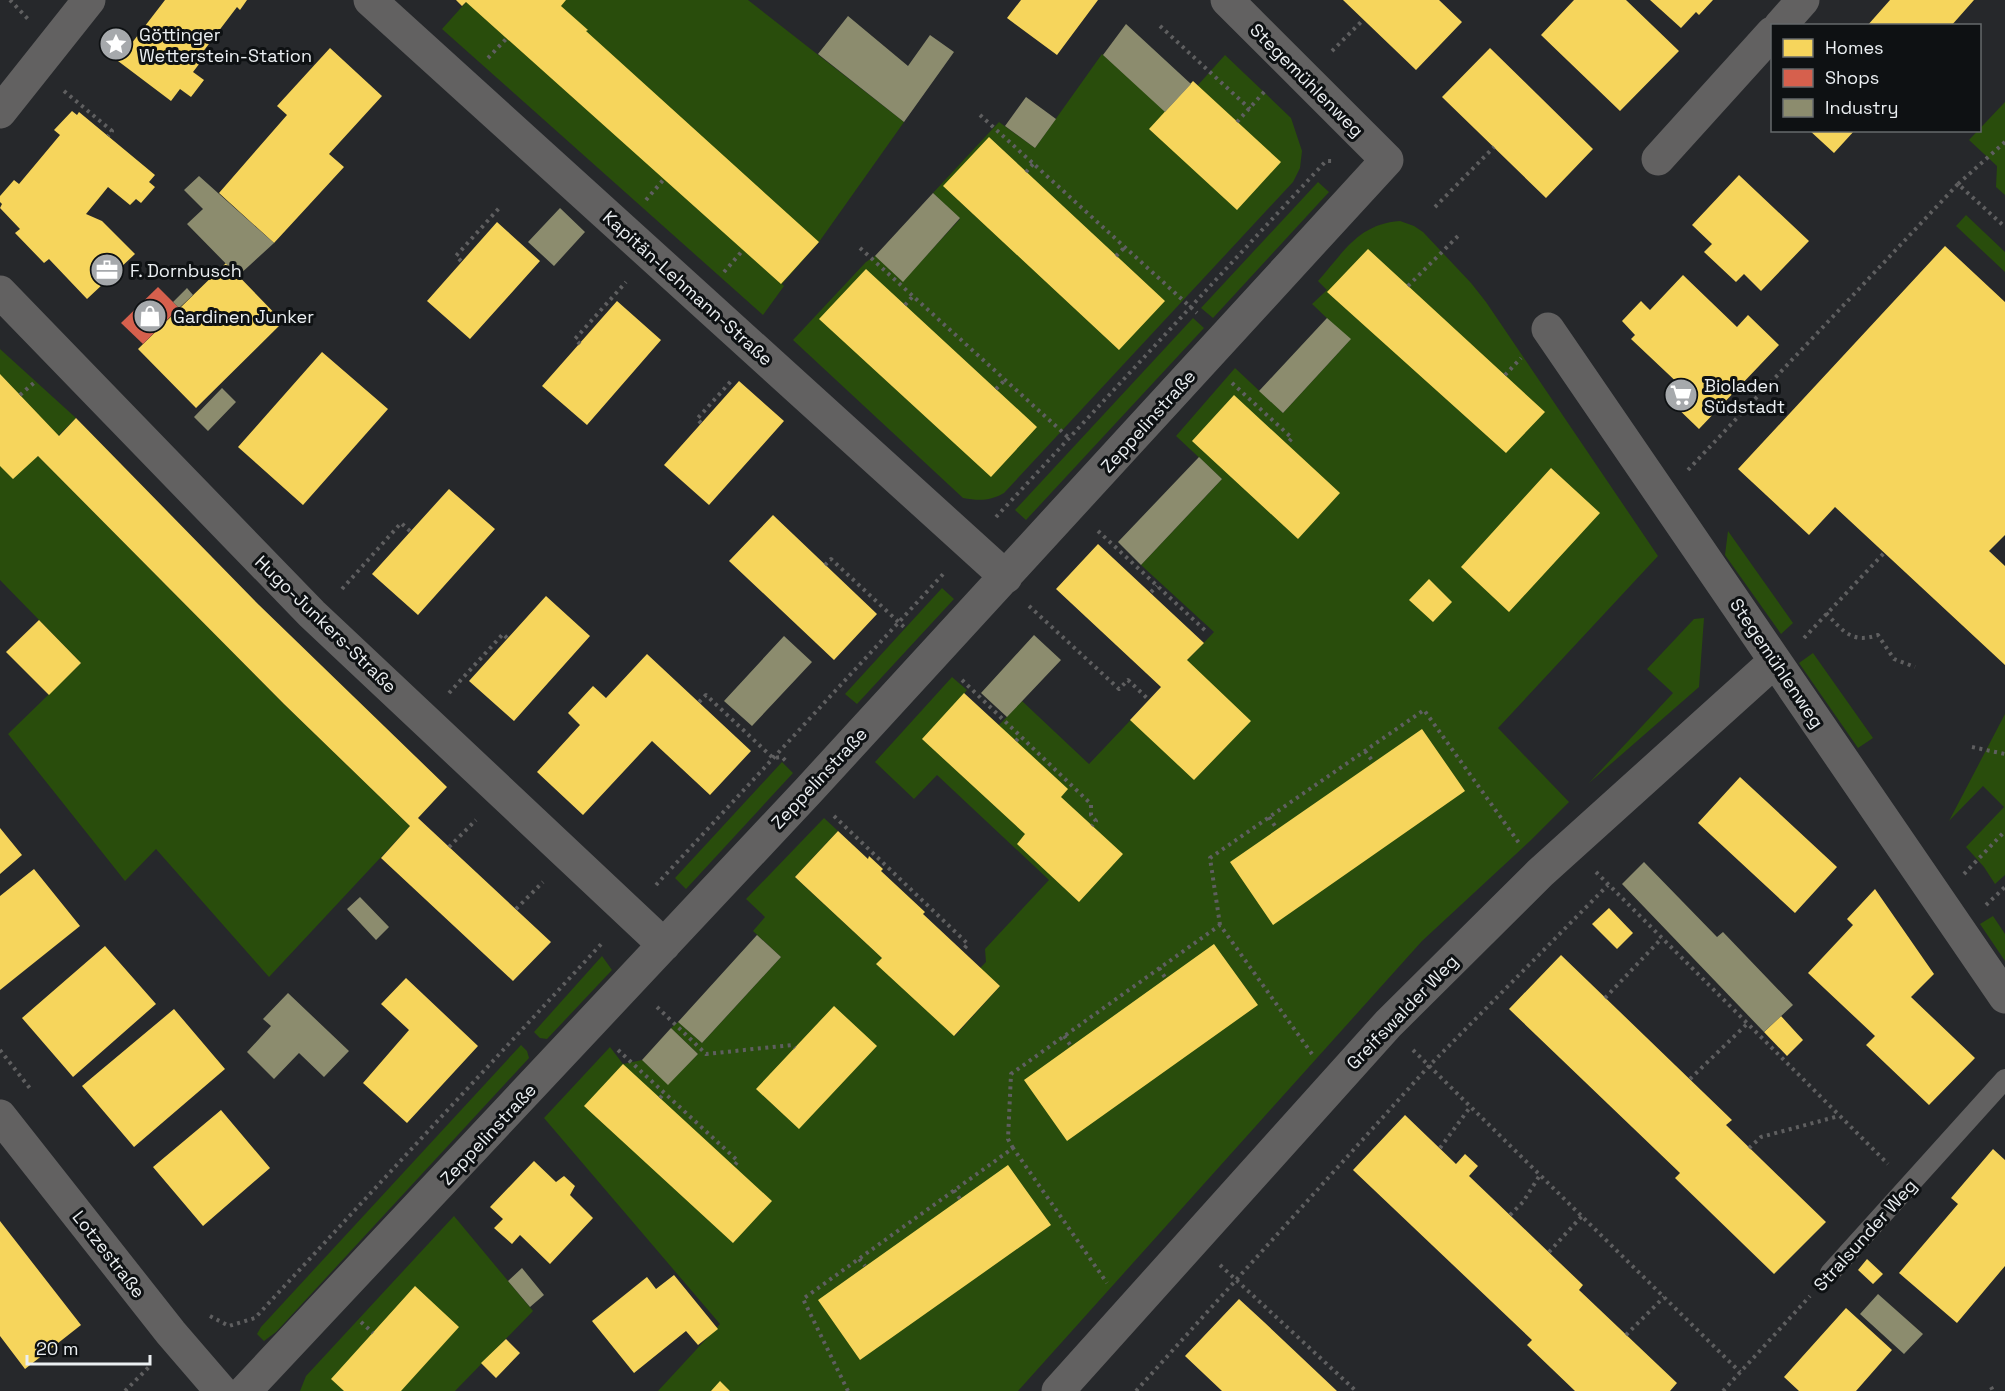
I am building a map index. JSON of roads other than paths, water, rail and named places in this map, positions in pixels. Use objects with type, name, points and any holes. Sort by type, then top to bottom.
[{"type":"street","points":[[0,112],[89,0]]},
{"type":"street","name":"Kapitän-Lehmann-Straße","points":[[370,0],[970,544],[1004,579]]},
{"type":"street","name":"Stegemühlenweg","points":[[1227,0],[1387,160]]},
{"type":"street","points":[[1782,24],[1803,0]]},
{"type":"street","points":[[1658,159],[1771,35]]},
{"type":"street","name":"Zeppelinstraße","points":[[245,1391],[591,1025],[935,654],[1387,160]]},
{"type":"street","name":"Hugo-Junkers-Straße","points":[[0,292],[312,614],[664,945]]},
{"type":"street","name":"Stegemühlenweg","points":[[1548,329],[2005,997]]},
{"type":"street","name":"Greifswalder Weg","points":[[1058,1391],[1388,1024],[1540,873],[1775,661]]},
{"type":"street","name":"Lotzestraße","points":[[0,1116],[171,1333],[221,1391]]},
{"type":"lane","name":"Stralsunder Weg","points":[[1830,1274],[2005,1079]]},
{"type":"place","name":"Göttinger Wetterstein-Station","points":[[116,44]]},
{"type":"place","name":"F. Dornbusch","points":[[107,270]]},
{"type":"place","name":"Gardinen Junker","points":[[150,316]]},
{"type":"place","name":"Bioladen Südstadt","points":[[1681,395]]}]
